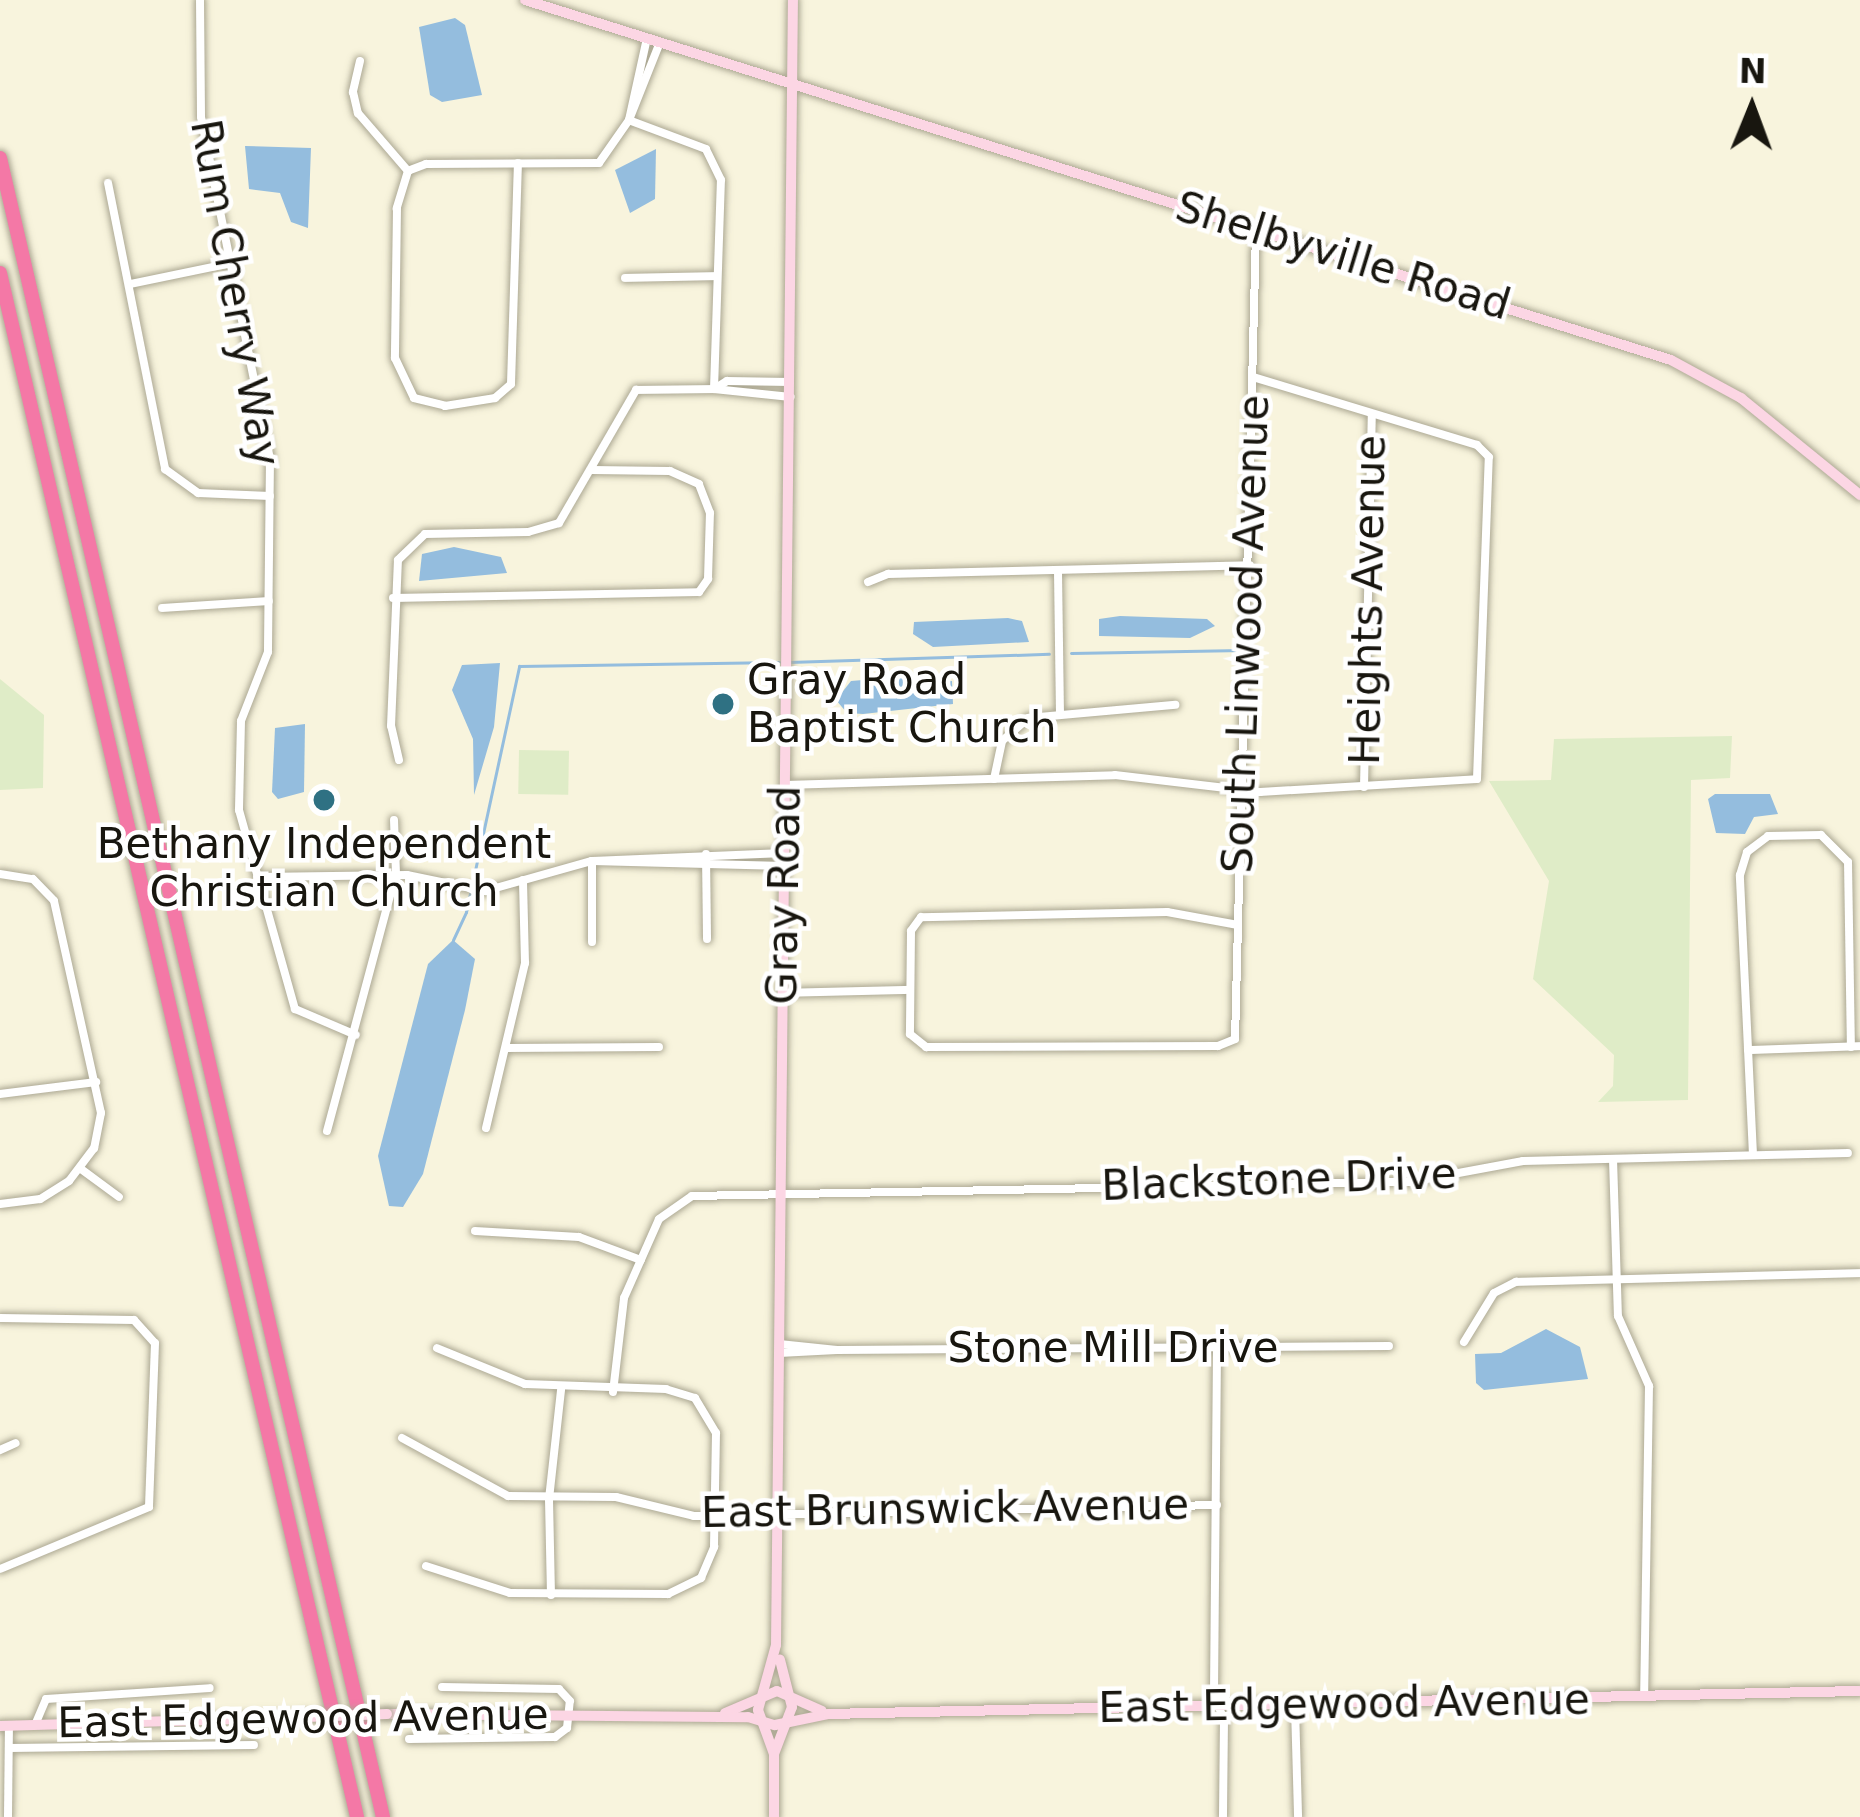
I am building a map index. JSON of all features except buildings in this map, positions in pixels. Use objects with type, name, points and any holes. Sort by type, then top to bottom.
[{"type":"highway","points":[[0,158],[383,1817]]},
{"type":"highway","points":[[0,274],[357,1817]]},
{"type":"main road","name":"Shelbyville Road","points":[[525,0],[1693,369],[1860,495]]},
{"type":"main road","name":"Gray Road","points":[[788,1696],[776,1646],[793,0]]},
{"type":"main road","name":"Gray Road","points":[[765,1721],[763,1695],[776,1646]]},
{"type":"main road","name":"East Edgewood Avenue","points":[[5,1726],[386,1714],[571,1714],[785,1722],[829,1714],[1860,1691]]},
{"type":"main road","name":"East Edgewood Avenue","points":[[711,1719],[763,1695]]},
{"type":"main road","points":[[763,1695],[788,1696],[774,1754]]},
{"type":"main road","name":"East Edgewood Avenue","points":[[788,1696],[829,1714]]},
{"type":"main road","points":[[765,1721],[774,1754],[774,1817]]},
{"type":"street","name":"Rum Cherry Way","points":[[200,0],[200,109],[269,443],[268,656],[239,730],[239,810],[295,1010],[356,1035]]},
{"type":"street","points":[[408,171],[599,163],[628,120],[653,40]]},
{"type":"street","points":[[360,61],[353,92],[358,113],[408,171]]},
{"type":"street","points":[[628,120],[714,155],[721,181],[713,389]]},
{"type":"street","points":[[408,171],[397,208],[395,358],[414,398],[458,404],[495,398],[512,384],[518,163]]},
{"type":"street","points":[[108,183],[130,284],[140,365],[168,474],[203,495],[270,496]]},
{"type":"street","name":"South Linwood Avenue","points":[[910,990],[915,1043],[1219,1046],[1235,1039],[1256,229]]},
{"type":"street","points":[[130,284],[231,262]]},
{"type":"street","points":[[625,278],[717,276]]},
{"type":"street","points":[[785,785],[1129,775],[1245,788],[1364,787],[1477,778],[1486,452],[1253,377]]},
{"type":"street","points":[[713,389],[727,381],[792,382]]},
{"type":"street","points":[[399,760],[391,727],[392,574],[414,541],[442,531],[528,532],[559,523],[636,390],[713,389],[791,397]]},
{"type":"street","name":"Heights Avenue","points":[[1364,787],[1372,414]]},
{"type":"street","points":[[393,598],[699,592],[708,580],[710,513],[699,484],[670,471],[592,470]]},
{"type":"street","points":[[868,582],[888,574],[1250,565]]},
{"type":"street","points":[[1058,572],[1060,714]]},
{"type":"street","points":[[162,608],[269,601]]},
{"type":"street","points":[[994,779],[1013,727],[1060,714],[1174,705]]},
{"type":"street","points":[[327,1132],[396,874],[394,820]]},
{"type":"street","points":[[1748,1050],[1855,1047],[1852,878],[1838,844],[1792,831],[1747,852],[1740,875],[1748,1050],[1753,1156]]},
{"type":"street","points":[[257,877],[396,874],[471,889],[592,861],[706,854],[784,860]]},
{"type":"street","points":[[706,854],[707,940]]},
{"type":"street","points":[[592,861],[706,866],[784,860]]},
{"type":"street","points":[[592,861],[592,941]]},
{"type":"street","points":[[0,874],[30,878],[56,905],[96,1082],[100,1127],[81,1169],[46,1196],[0,1204]]},
{"type":"street","points":[[486,1128],[525,963],[523,880]]},
{"type":"street","points":[[783,993],[910,990],[916,920],[1147,911],[1238,925]]},
{"type":"street","points":[[506,1048],[658,1047]]},
{"type":"street","points":[[0,1094],[96,1082]]},
{"type":"street","name":"Blackstone Drive","points":[[641,1260],[659,1219],[682,1199],[1410,1182],[1523,1161],[1848,1153]]},
{"type":"street","points":[[1613,1159],[1620,1323],[1649,1386],[1644,1697]]},
{"type":"street","points":[[81,1169],[119,1197]]},
{"type":"street","points":[[475,1231],[579,1237],[641,1260],[622,1304],[613,1392]]},
{"type":"street","points":[[1464,1342],[1503,1287],[1860,1273]]},
{"type":"street","points":[[0,1318],[138,1321],[155,1343],[149,1507],[0,1569]]},
{"type":"street","name":"Stone Mill Drive","points":[[779,1348],[1389,1346]]},
{"type":"street","points":[[426,1566],[487,1588],[551,1595],[687,1588],[712,1560],[716,1433],[703,1405],[673,1389],[562,1390],[502,1378],[436,1348]]},
{"type":"street","points":[[1216,1350],[1223,1817]]},
{"type":"street","points":[[551,1595],[549,1499],[562,1390]]},
{"type":"street","name":"East Brunswick Avenue","points":[[402,1438],[497,1492],[549,1499],[616,1497],[713,1515],[1217,1505]]},
{"type":"street","points":[[0,1450],[16,1443]]},
{"type":"street","name":"East Edgewood Avenue","points":[[410,1739],[555,1737],[571,1714],[559,1689],[442,1687]]},
{"type":"street","name":"East Edgewood Avenue","points":[[34,1725],[46,1700],[210,1688]]},
{"type":"street","points":[[1295,1707],[1298,1817]]},
{"type":"street","points":[[5,1726],[8,1817]]},
{"type":"street","name":"East Edgewood Avenue","points":[[9,1748],[254,1745]]},
{"type":"green space","points":[[0,679],[44,715],[43,788],[0,790]]},
{"type":"green space","points":[[1732,736],[1730,778],[1691,780],[1688,1100],[1598,1102],[1613,1086],[1614,1055],[1533,979],[1549,881],[1489,781],[1551,780],[1554,739]]},
{"type":"green space","points":[[519,750],[569,751],[568,795],[518,794]]},
{"type":"water","points":[[455,18],[465,25],[482,95],[442,102],[430,95],[419,27]]},
{"type":"water","points":[[245,146],[311,148],[308,228],[291,222],[280,193],[249,189]]},
{"type":"water","points":[[656,149],[655,199],[630,213],[615,170]]},
{"type":"water","points":[[454,547],[501,557],[507,573],[419,581],[422,554]]},
{"type":"water","points":[[1099,619],[1207,619],[1215,626],[1190,638],[1099,636]]},
{"type":"water","points":[[1022,621],[1029,642],[933,647],[913,634],[914,622]]},
{"type":"water","points":[[500,663],[494,727],[474,795],[473,739],[452,690],[462,665]]},
{"type":"water","points":[[899,677],[952,681],[953,704],[863,714],[847,713],[836,700],[851,681]]},
{"type":"water","points":[[305,724],[304,792],[278,799],[272,792],[275,728]]},
{"type":"water","points":[[1715,794],[1770,794],[1778,814],[1754,817],[1745,834],[1716,833],[1708,799]]},
{"type":"water","points":[[453,940],[475,959],[465,1010],[423,1174],[403,1207],[389,1206],[378,1156],[428,964]]},
{"type":"water","points":[[1546,1329],[1580,1347],[1588,1379],[1484,1390],[1476,1383],[1475,1354],[1501,1353]]},
{"type":"waterway","points":[[1071,653],[1243,650]]},
{"type":"waterway","points":[[789,662],[1049,654]]},
{"type":"waterway","points":[[453,940],[466,912],[519,666],[779,662]]},
{"type":"place","name":"Gray Road Baptist Church","points":[[723,704]]},
{"type":"place","name":"Bethany Independent Christian Church","points":[[324,800]]}]
